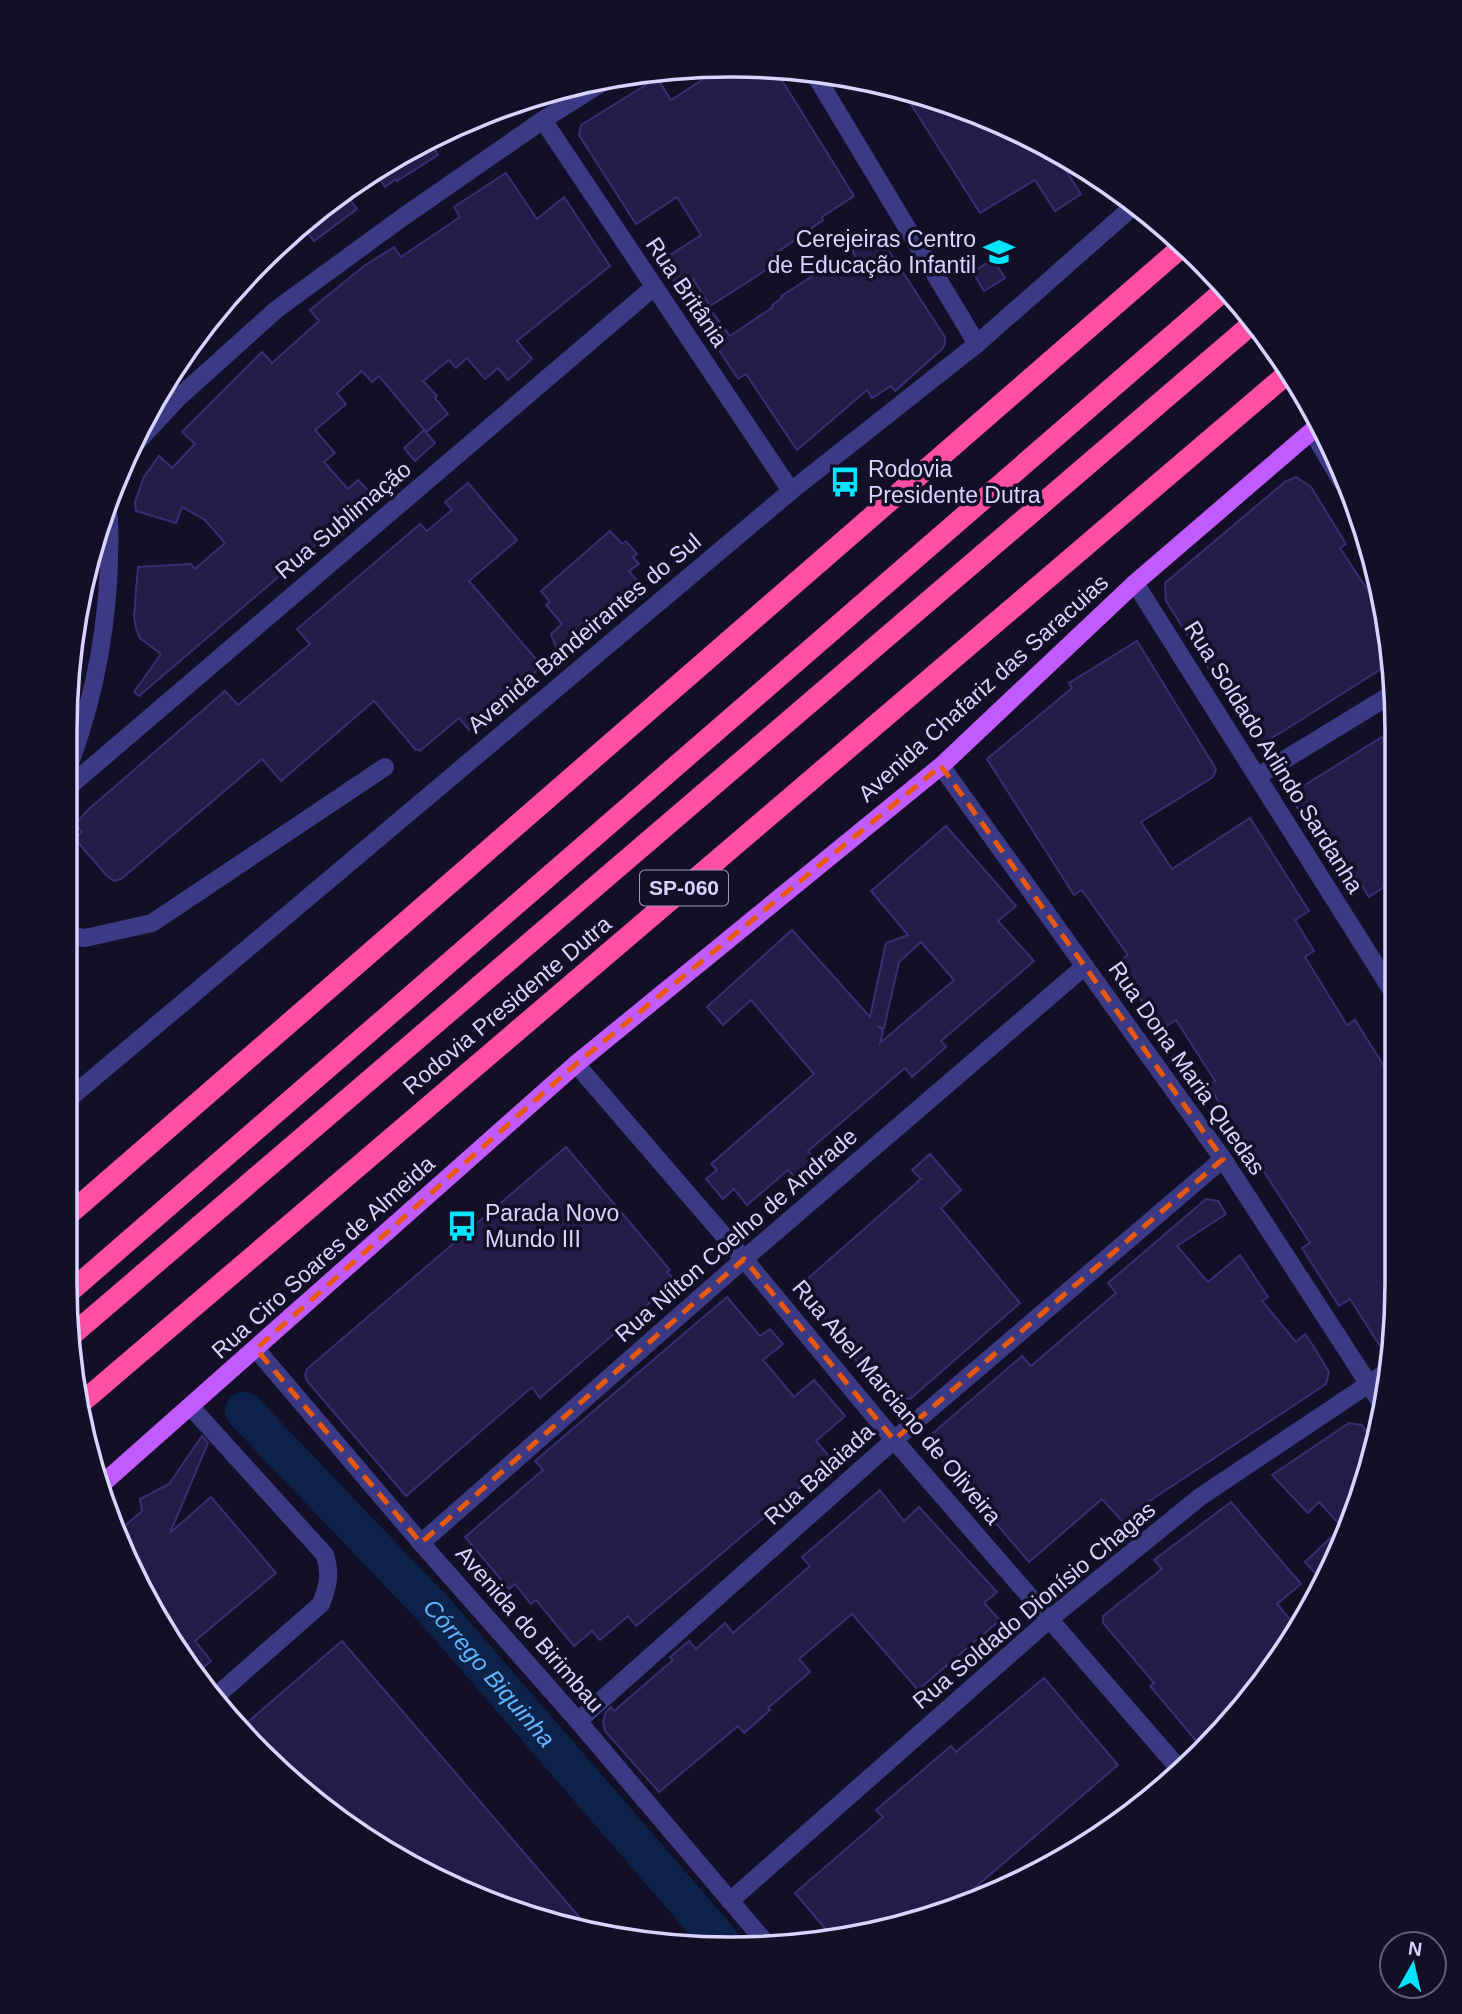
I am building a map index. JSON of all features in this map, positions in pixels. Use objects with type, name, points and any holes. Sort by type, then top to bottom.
[{"type":"highway","points":[[77,1208],[1176,252]]},
{"type":"highway","points":[[77,1285],[1219,295]]},
{"type":"highway","name":"Rodovia Presidente Dutra","points":[[78,1330],[1246,329]]},
{"type":"highway","name":"Rodovia Presidente Dutra","points":[[88,1397],[1281,378]]},
{"type":"main road","name":"Avenida Chafariz das Saracuias","points":[[576,1064],[941,766],[1135,583],[1312,431]]},
{"type":"main road","name":"Rua Ciro Soares de Almeida","points":[[108,1479],[576,1064]]},
{"type":"street","points":[[820,84],[977,344]]},
{"type":"street","points":[[155,422],[177,398],[277,309],[543,120],[584,94]]},
{"type":"street","name":"Rua Britânia","points":[[543,120],[791,491]]},
{"type":"street","name":"Avenida Bandeirantes do Sul","points":[[77,1092],[791,491],[977,344],[1128,211]]},
{"type":"street","name":"Rua Sublimação","points":[[77,780],[654,287]]},
{"type":"street","points":[[77,741],[91,700],[100,661],[109,532]]},
{"type":"street","name":"Rua Soldado Arlindo Sardanha","points":[[1135,583],[1385,980]]},
{"type":"street","points":[[1258,776],[1384,699]]},
{"type":"street","name":"Rua Dona Maria Quedas","points":[[941,766],[1223,1159],[1375,1394]]},
{"type":"street","points":[[77,937],[85,938],[152,923],[385,767]]},
{"type":"street","name":"Rua Nílton Coelho de Andrade","points":[[421,1543],[744,1259],[1085,966]]},
{"type":"street","name":"Rua Abel Marciano de Oliveira","points":[[576,1064],[744,1259],[894,1440],[1174,1763]]},
{"type":"street","name":"Rua Balaiada","points":[[578,1721],[894,1440],[1223,1159]]},
{"type":"street","name":"Avenida do Birimbau","points":[[256,1349],[421,1543],[578,1721],[760,1936]]},
{"type":"street","name":"Rua Soldado Dionísio Chagas","points":[[730,1900],[1051,1618],[1200,1497],[1377,1378]]},
{"type":"street","points":[[191,1407],[325,1555],[330,1571],[321,1604],[221,1692]]},
{"type":"highlighted area","points":[[941,766],[1223,1159],[894,1440],[744,1259],[421,1543],[256,1349],[576,1064]]},
{"type":"building","points":[[731,77],[781,79],[854,196],[772,256],[777,263],[710,306],[693,279],[679,288],[661,261],[701,235],[677,197],[636,224],[579,135],[581,125],[650,83],[659,81],[671,100],[702,78]]},
{"type":"building","points":[[910,102],[1020,144],[1065,169],[1081,194],[1055,211],[1035,180],[980,213]]},
{"type":"building","points":[[434,148],[438,155],[385,187],[380,179]]},
{"type":"building","points":[[506,173],[537,219],[564,197],[610,266],[517,341],[532,359],[508,380],[498,368],[485,379],[467,358],[456,368],[449,360],[423,381],[437,396],[435,398],[448,414],[426,432],[379,376],[372,382],[362,371],[337,393],[346,404],[315,430],[335,453],[324,462],[348,489],[358,480],[373,496],[139,696],[134,692],[161,654],[140,638],[136,628],[134,617],[138,567],[191,564],[195,569],[225,543],[205,520],[182,507],[176,523],[136,511],[135,502],[144,477],[159,456],[172,468],[195,444],[182,432],[262,352],[272,363],[319,321],[310,310],[364,266],[394,247],[401,257],[460,217],[454,207]]},
{"type":"building","points":[[350,200],[357,209],[314,241],[308,233]]},
{"type":"building","points":[[878,234],[945,337],[945,344],[895,391],[891,386],[872,398],[867,390],[797,450],[746,374],[738,379],[697,317],[710,309],[730,336],[773,307],[781,296],[821,271],[824,276],[856,257],[852,251]]},
{"type":"building","points":[[993,259],[1005,278],[984,291],[973,272]]},
{"type":"building","points":[[424,430],[435,443],[415,461],[404,448]]},
{"type":"building","points":[[1296,477],[1311,487],[1346,544],[1340,548],[1370,594],[1382,669],[1285,730],[1261,741],[1251,736],[1166,601],[1165,583],[1286,481]]},
{"type":"building","points":[[468,483],[517,540],[469,581],[542,666],[469,730],[459,718],[420,751],[416,750],[374,701],[281,781],[262,759],[121,879],[114,881],[107,876],[77,841],[82,832],[77,822],[225,691],[238,705],[310,644],[297,629],[420,524],[427,531],[452,510],[445,502]]},
{"type":"building","points":[[610,531],[622,544],[626,541],[637,554],[633,557],[639,564],[629,571],[640,584],[558,653],[551,634],[562,624],[546,605],[550,602],[541,591]]},
{"type":"building","points":[[1137,641],[1216,769],[1213,777],[1141,822],[1172,869],[1250,818],[1309,911],[1295,920],[1314,951],[1305,957],[1347,1025],[1355,1020],[1385,1068],[1385,1283],[1384,1326],[1380,1346],[1350,1299],[1339,1306],[1302,1248],[1310,1243],[1208,1085],[1215,1081],[1176,1020],[1160,1030],[1117,962],[1128,955],[1082,890],[1074,895],[987,759],[1072,688],[1069,683]]},
{"type":"building","points":[[1382,737],[1385,742],[1385,886],[1369,897],[1352,870],[1341,877],[1293,801],[1297,790]]},
{"type":"building","points":[[946,826],[1016,906],[998,921],[1034,961],[941,1041],[946,1047],[912,1077],[905,1068],[808,1151],[815,1159],[794,1177],[788,1170],[747,1205],[734,1189],[723,1199],[706,1179],[717,1170],[711,1164],[814,1074],[751,1000],[723,1025],[707,1007],[792,930],[870,1017],[886,943],[908,935],[871,891]],"holes":[[[921,942],[954,980],[880,1043],[883,1031],[879,1027],[884,1028],[899,962]]]},
{"type":"building","points":[[566,1147],[670,1270],[667,1272],[675,1281],[540,1398],[532,1387],[406,1496],[307,1381],[307,1369]]},
{"type":"building","points":[[930,1154],[961,1190],[941,1208],[1020,1303],[910,1399],[886,1396],[796,1289],[921,1179],[912,1170]]},
{"type":"building","points":[[1206,1199],[1218,1201],[1226,1214],[1177,1246],[1208,1282],[1240,1255],[1268,1297],[1262,1301],[1296,1342],[1305,1334],[1312,1344],[1329,1372],[1326,1384],[1148,1502],[1124,1523],[1102,1499],[1029,1562],[925,1440],[1022,1356],[1031,1366],[1116,1293],[1108,1283]]},
{"type":"building","points":[[727,1297],[760,1336],[770,1329],[783,1344],[763,1360],[794,1397],[814,1380],[845,1416],[816,1441],[832,1460],[636,1626],[628,1616],[600,1640],[592,1631],[574,1646],[536,1600],[531,1604],[515,1584],[509,1589],[465,1537],[543,1470],[535,1461]]},
{"type":"building","points":[[1349,1423],[1362,1425],[1367,1433],[1339,1523],[1319,1502],[1308,1513],[1272,1475]]},
{"type":"building","points":[[202,1436],[208,1443],[170,1533],[211,1497],[276,1573],[195,1641],[211,1661],[203,1668],[144,1572],[124,1526],[142,1511],[140,1499],[169,1484]]},
{"type":"building","points":[[880,1490],[904,1521],[919,1507],[997,1592],[984,1603],[1000,1620],[918,1690],[852,1614],[799,1659],[810,1672],[768,1708],[770,1710],[744,1733],[738,1726],[659,1792],[605,1731],[603,1722],[606,1712],[611,1707],[614,1711],[673,1660],[670,1657],[689,1641],[696,1649],[725,1623],[733,1633],[810,1566],[802,1557]]},
{"type":"building","points":[[1231,1502],[1301,1584],[1277,1604],[1291,1620],[1275,1646],[1223,1714],[1197,1741],[1150,1686],[1154,1683],[1103,1623],[1103,1616],[1162,1569],[1154,1560]]},
{"type":"building","points":[[1335,1534],[1317,1575],[1305,1562]]},
{"type":"building","points":[[342,1641],[581,1919],[481,1887],[404,1849],[333,1802],[300,1775],[247,1723]]},
{"type":"building","points":[[1044,1678],[1118,1765],[971,1891],[900,1915],[826,1929],[795,1893],[883,1817],[876,1810],[951,1746],[956,1752]]},
{"type":"waterway","name":"Córrego Biquinha","points":[[244,1411],[437,1613],[717,1937]]},
{"type":"place","name":"Cerejeiras Centro de Educação Infantil","points":[[999,252]]},
{"type":"place","name":"Rodovia Presidente Dutra","points":[[845,482]]},
{"type":"place","name":"Parada Novo Mundo III","points":[[462,1226]]}]
